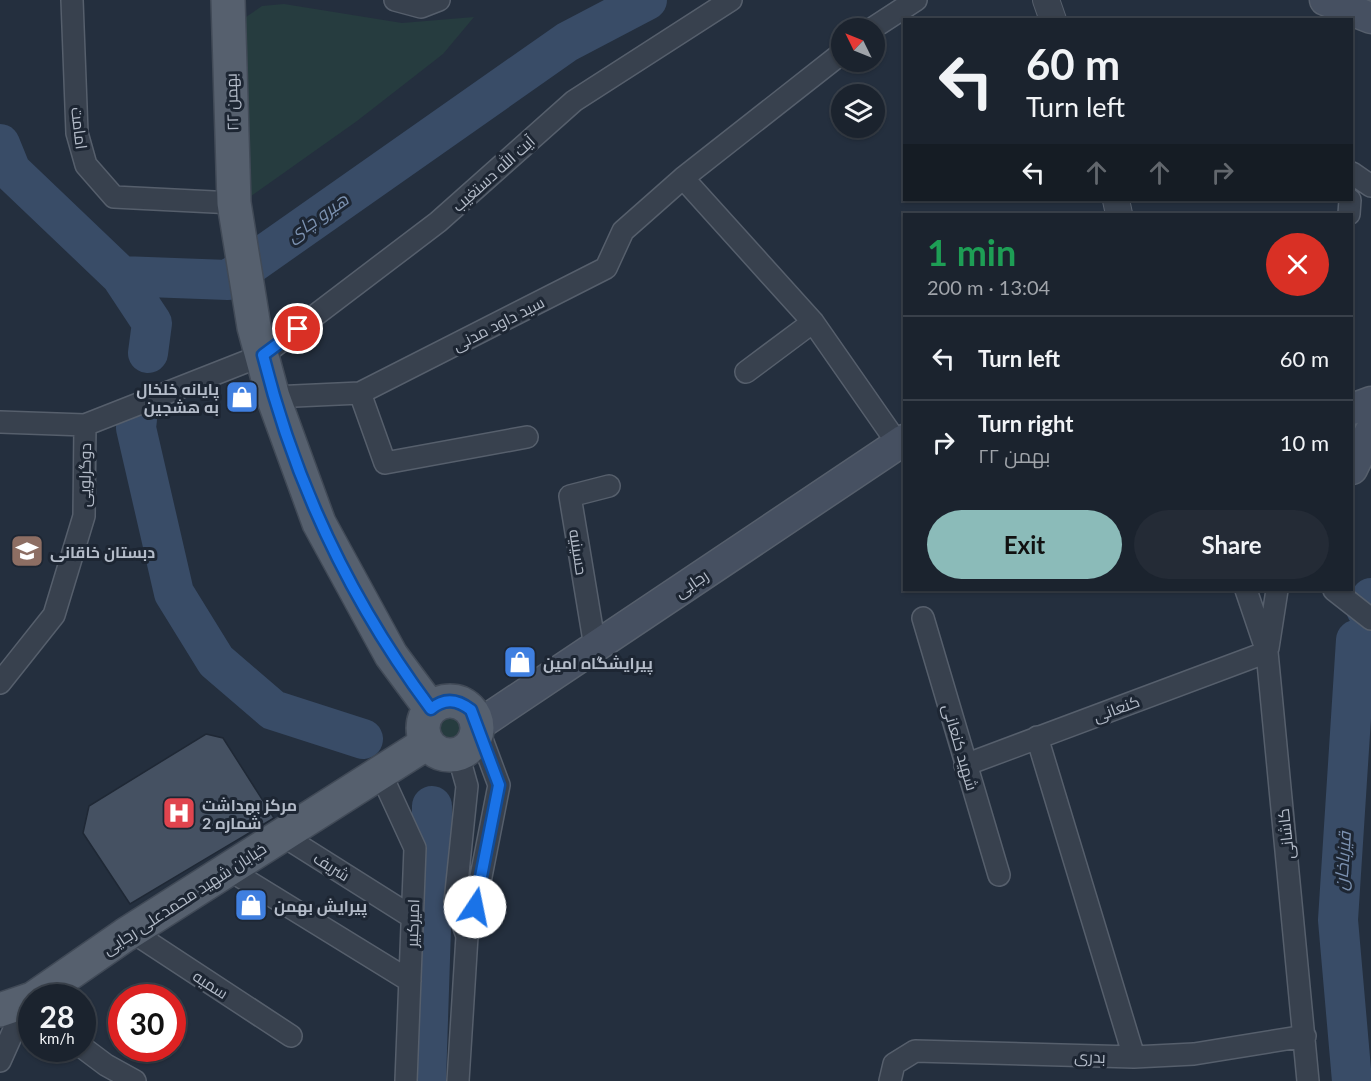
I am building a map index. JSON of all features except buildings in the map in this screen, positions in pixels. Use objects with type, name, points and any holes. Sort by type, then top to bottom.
[{"type":"main road","name":"۲۲ بهمن","points":[[228,0],[234,203],[259,341]]},
{"type":"main road","points":[[1324,0],[1371,18]]},
{"type":"main road","points":[[259,341],[273,397],[319,523],[391,655],[431,709]]},
{"type":"main road","points":[[1353,409],[1371,402]]},
{"type":"main road","points":[[1353,467],[1371,430]]},
{"type":"main road","name":"رجایی","points":[[477,726],[901,442]]},
{"type":"main road","points":[[446,701],[464,704],[475,717],[477,726],[472,743],[458,754],[439,753],[427,743],[423,725],[431,709],[446,701]]},
{"type":"main road","name":"خیابان شهید محمدعلی رجایی","points":[[52,984],[131,931],[427,743]]},
{"type":"street","name":"امامت","points":[[72,0],[78,133],[86,165],[114,197],[234,203]]},
{"type":"street","points":[[395,0],[428,2]]},
{"type":"street","name":"آیت الله دستغیب","points":[[85,425],[259,341],[438,222],[574,101],[731,0]]},
{"type":"street","points":[[885,20],[916,0]]},
{"type":"street","points":[[1046,0],[1052,18]]},
{"type":"street","name":"سید داود مدنی","points":[[273,397],[360,393],[606,268],[623,231],[683,178],[831,62]]},
{"type":"street","points":[[1353,174],[1371,186]]},
{"type":"street","points":[[683,178],[813,322],[901,442]]},
{"type":"street","points":[[746,372],[813,322]]},
{"type":"street","points":[[360,393],[385,463],[527,437]]},
{"type":"street","points":[[0,422],[85,425]]},
{"type":"street","name":"دوگرلویی","points":[[0,683],[54,615],[84,516],[85,425]]},
{"type":"street","name":"حسینیه","points":[[595,647],[570,496],[609,486]]},
{"type":"street","name":"کاشانی","points":[[1246,591],[1267,652],[1308,1081]]},
{"type":"street","points":[[1267,652],[1277,591]]},
{"type":"street","points":[[1335,591],[1371,619]]},
{"type":"street","name":"شهید کنعانی","points":[[923,618],[999,875]]},
{"type":"street","name":"کنعانی","points":[[965,765],[1267,652]]},
{"type":"street","points":[[458,1081],[467,936],[475,907],[499,785],[477,726]]},
{"type":"street","points":[[1037,738],[1134,1057]]},
{"type":"street","points":[[458,754],[468,786],[455,902],[467,936]]},
{"type":"street","name":"امیرکبیر","points":[[380,772],[415,848],[406,1081]]},
{"type":"street","name":"شریف","points":[[282,835],[412,917]]},
{"type":"street","points":[[228,869],[410,981]]},
{"type":"street","name":"سمیه","points":[[131,931],[291,1036]]},
{"type":"street","points":[[0,1061],[18,1018]]},
{"type":"street","name":"بدری","points":[[890,1081],[894,1064],[915,1051],[1134,1057],[1194,1054],[1305,1036]]},
{"type":"street","points":[[96,1058],[135,1081]]},
{"type":"green space","points":[[284,4],[402,23],[474,17],[443,54],[357,121],[247,199],[233,42],[246,17],[262,6]]},
{"type":"green space","points":[[451,705],[467,711],[473,727],[467,743],[451,749],[435,743],[429,727],[435,711]]},
{"type":"waterway","name":"هیرو چای","points":[[121,276],[228,280],[567,42],[647,0]]},
{"type":"waterway","name":"هیرو چای","points":[[0,144],[11,171],[121,276],[152,323],[148,353]]},
{"type":"waterway","points":[[137,419],[136,428],[174,593],[216,661],[273,710],[363,739]]},
{"type":"waterway","name":"قیزباخان","points":[[1366,609],[1371,598]]},
{"type":"waterway","name":"قیزباخان","points":[[1352,1081],[1338,920],[1356,640]]},
{"type":"waterway","points":[[426,1081],[432,806]]},
{"type":"place","name":"پایانه خلخال به هشجین","points":[[242,397]]},
{"type":"place","name":"دبستان خاقانی","points":[[27,551]]},
{"type":"place","name":"پیرایشگاه امین","points":[[520,662]]},
{"type":"place","name":"مرکز بهداشت شماره 2","points":[[179,813]]},
{"type":"place","name":"پیرایش بهمن","points":[[251,905]]},
{"type":"route","points":[[298,329],[263,355],[273,397],[319,523],[391,655],[431,709],[438,703],[455,701],[471,710],[499,785],[475,907]]}]
